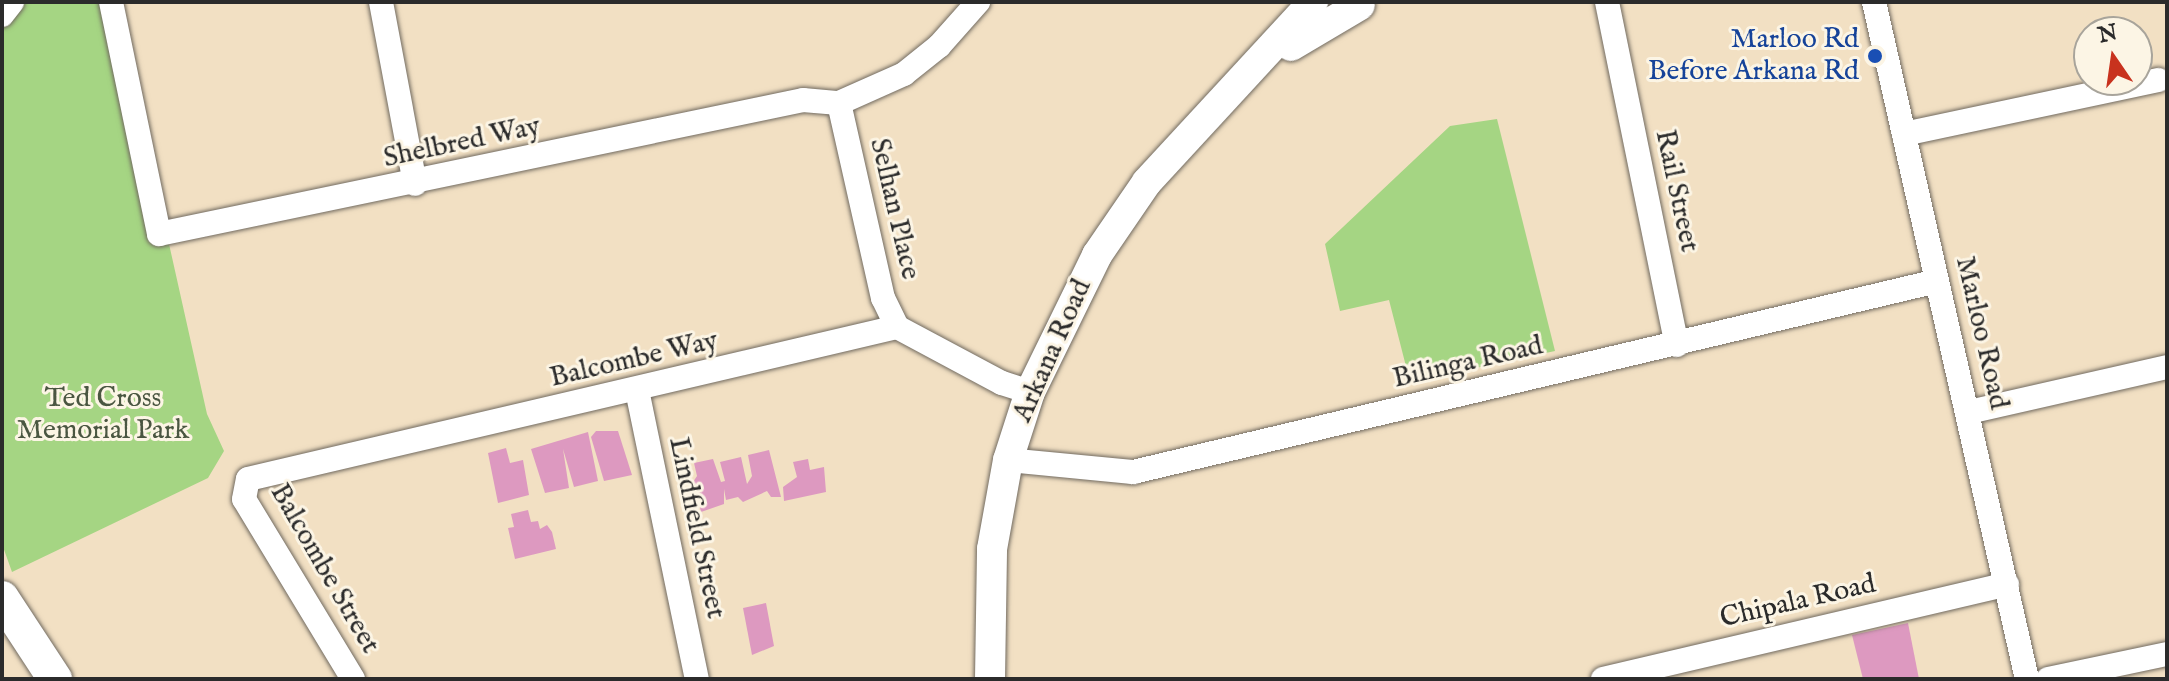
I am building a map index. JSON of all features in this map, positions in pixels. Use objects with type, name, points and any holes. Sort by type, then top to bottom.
[{"type":"highway","points":[[2,598],[55,679]]},
{"type":"main road","name":"Arkana Road","points":[[990,679],[992,549],[1008,460],[1030,392],[1097,255],[1147,182],[1313,2]]},
{"type":"main road","name":"Arkana Road","points":[[1246,78],[1332,17],[1362,3]]},
{"type":"street","points":[[2,15],[12,2]]},
{"type":"street","name":"Shelbred Way","points":[[111,2],[159,234],[415,184],[803,100],[839,103],[904,74],[939,46],[978,2]]},
{"type":"street","points":[[381,2],[415,184]]},
{"type":"street","name":"Rail Street","points":[[1607,2],[1677,345]]},
{"type":"street","name":"Marloo Road","points":[[1874,2],[2027,679]]},
{"type":"street","points":[[1904,134],[2158,80]]},
{"type":"street","name":"Selhan Place","points":[[839,103],[883,298],[897,327]]},
{"type":"street","name":"Bilinga Road","points":[[1008,460],[1133,472],[1937,281]]},
{"type":"street","points":[[897,327],[1002,383],[1030,392]]},
{"type":"street","name":"Balcombe Way","points":[[243,489],[255,476],[637,390],[897,327]]},
{"type":"street","points":[[1969,412],[2167,367]]},
{"type":"street","name":"Lindfield Street","points":[[637,390],[697,679]]},
{"type":"street","name":"Balcombe Street","points":[[243,489],[353,679]]},
{"type":"street","name":"Chipala Road","points":[[1603,679],[2007,584]]},
{"type":"street","points":[[2048,679],[2167,654]]},
{"type":"green space","name":"Ted Cross Memorial Park","points":[[2,2],[115,2],[207,414],[224,451],[208,478],[12,572],[2,544]]},
{"type":"green space","points":[[1497,119],[1555,351],[1410,382],[1389,300],[1340,311],[1325,244],[1450,126]]},
{"type":"building","points":[[596,431],[618,431],[632,475],[604,481],[591,437]]},
{"type":"building","points":[[588,432],[598,481],[574,487],[563,449],[569,488],[545,493],[531,449]]},
{"type":"building","points":[[506,448],[510,463],[523,460],[529,495],[498,503],[488,453]]},
{"type":"building","points":[[769,450],[781,497],[771,497],[767,491],[743,502],[738,497],[726,500],[724,489],[724,504],[701,512],[693,482],[697,476],[694,463],[713,459],[721,482],[725,481],[720,462],[741,457],[747,484],[752,476],[748,455]]},
{"type":"building","points":[[808,459],[810,470],[824,467],[826,492],[784,501],[783,487],[797,477],[793,462]]},
{"type":"building","points":[[528,510],[531,522],[538,521],[540,529],[547,525],[556,549],[515,559],[508,528],[514,527],[511,514]]},
{"type":"building","points":[[766,603],[774,646],[752,655],[743,608]]},
{"type":"building","points":[[1908,623],[1919,679],[1863,679],[1852,635]]},
{"type":"place","name":"Marloo Rd Before Arkana Rd","points":[[1875,56]]}]
